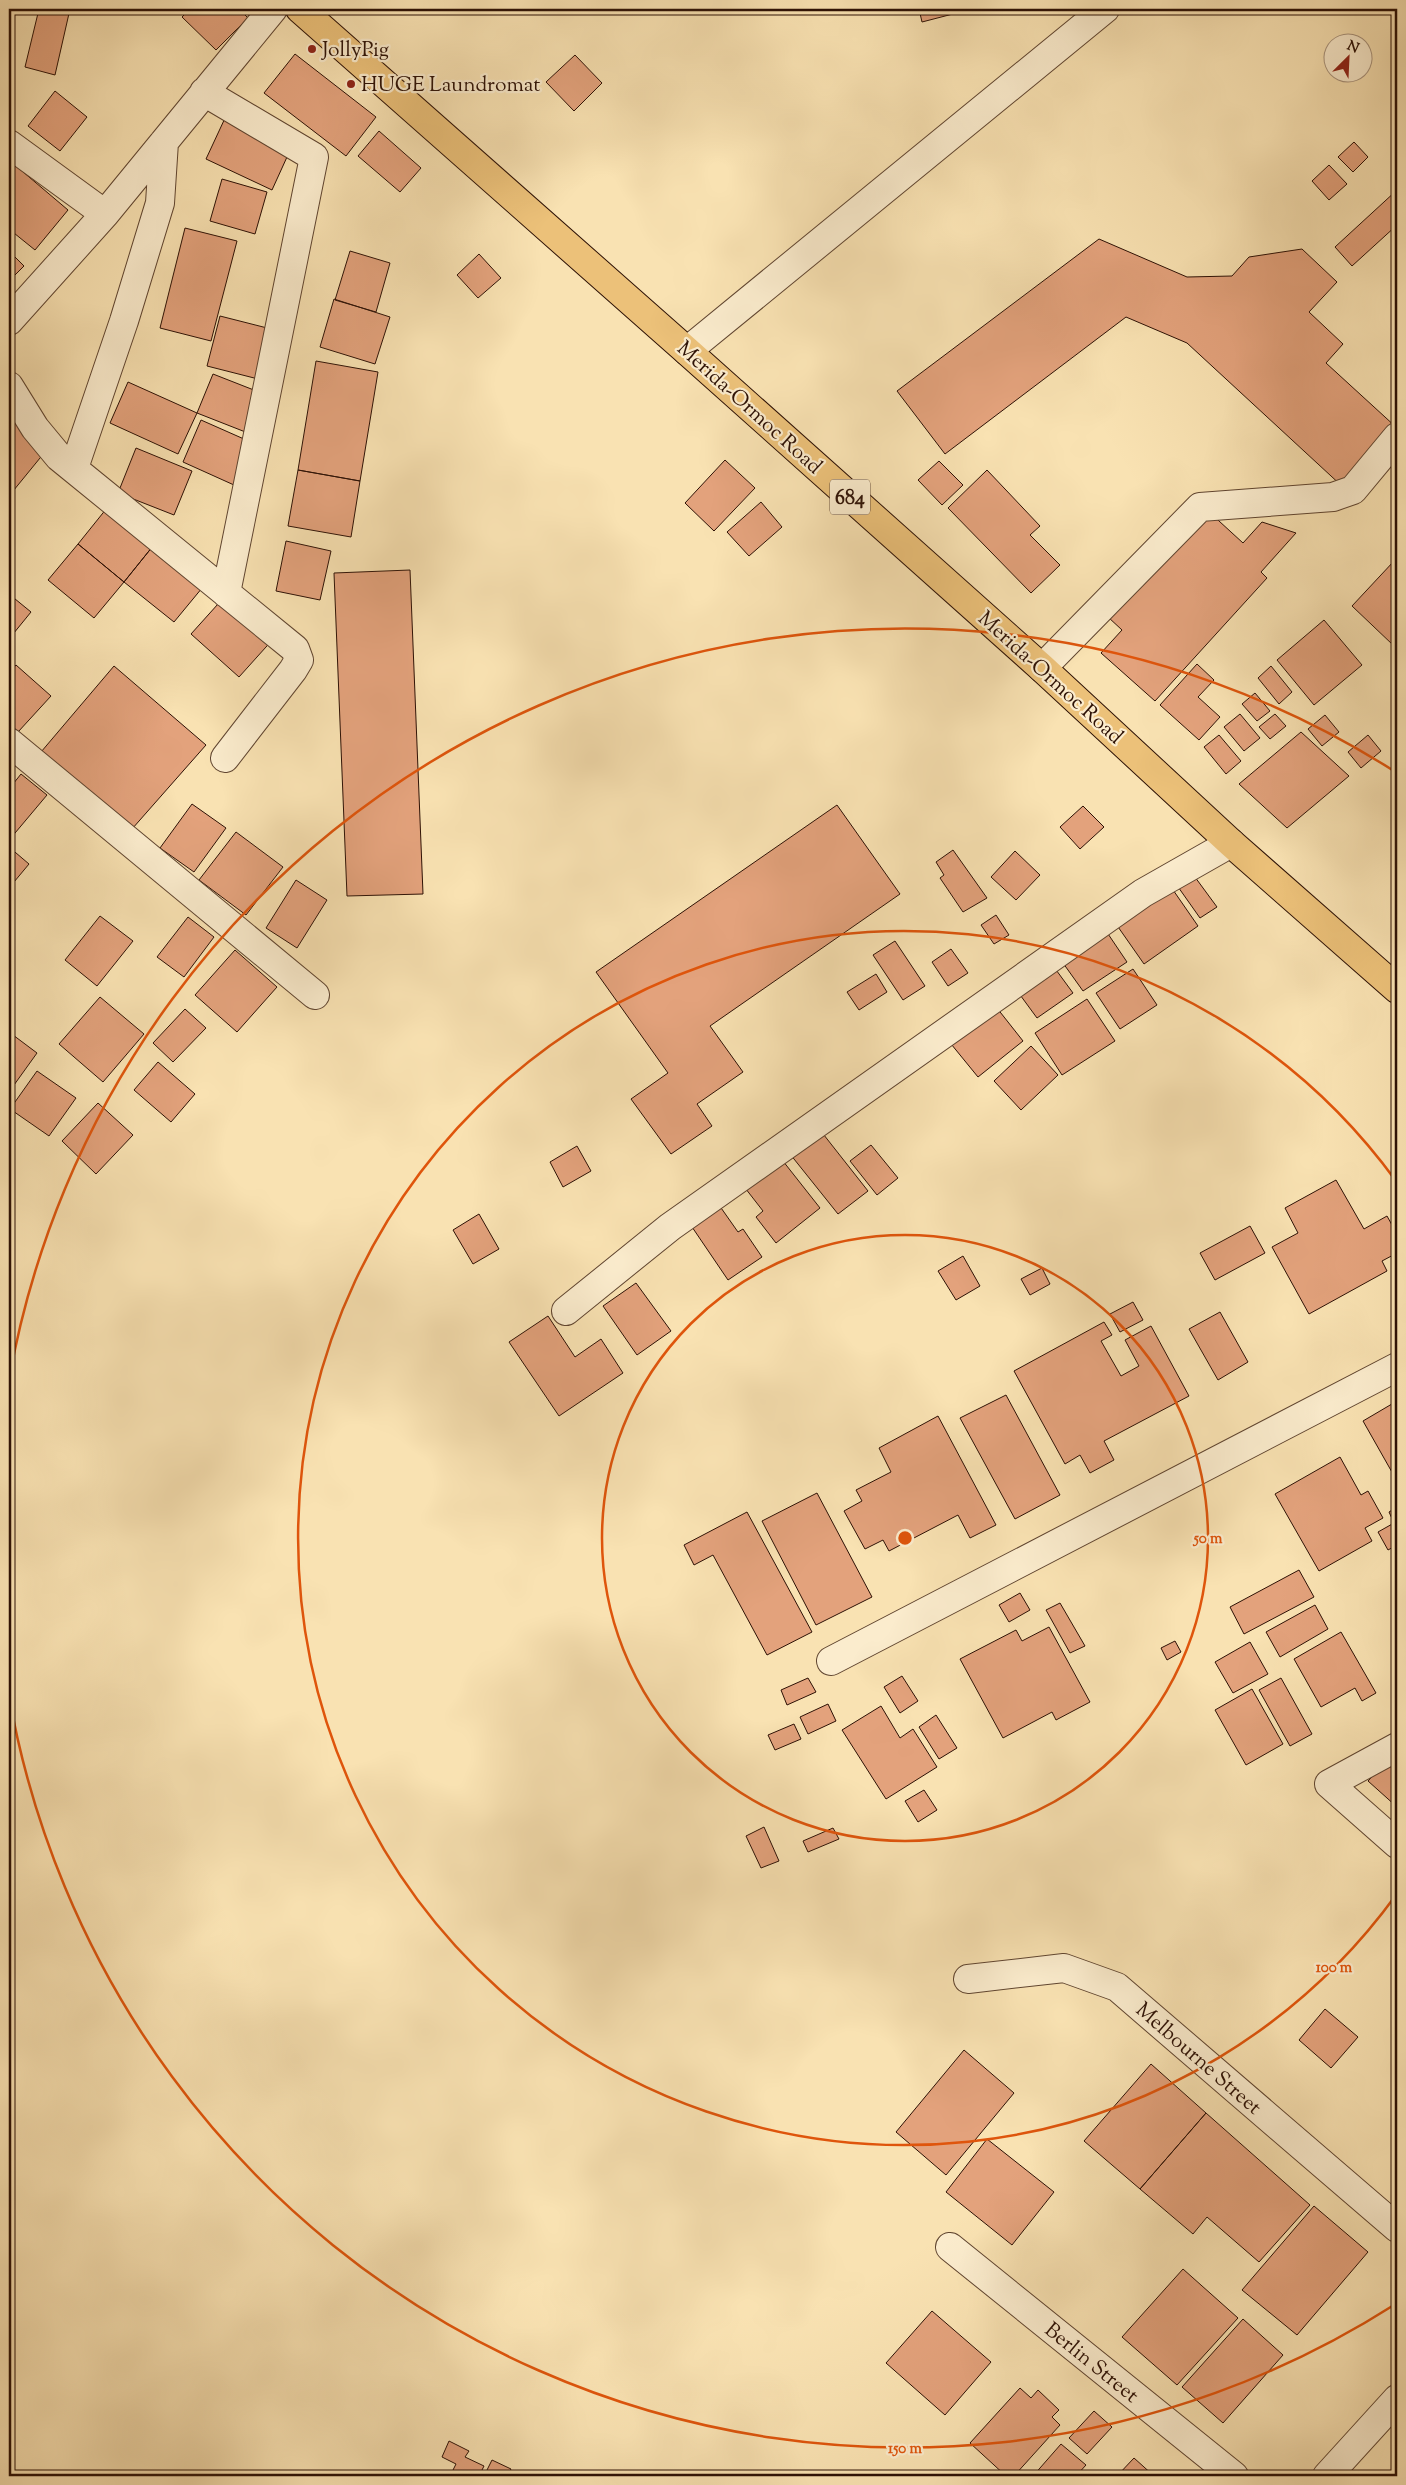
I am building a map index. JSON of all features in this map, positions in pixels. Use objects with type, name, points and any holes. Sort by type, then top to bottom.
[{"type":"highway","name":"Merida-Ormoc Road","points":[[300,9],[687,351],[1042,668],[1231,843],[1397,988]]},
{"type":"street","points":[[9,321],[105,214],[273,9]]},
{"type":"street","points":[[687,351],[1106,9]]},
{"type":"street","points":[[204,92],[314,157],[226,592]]},
{"type":"street","points":[[74,468],[124,321],[160,202],[164,142]]},
{"type":"street","points":[[9,144],[105,214]]},
{"type":"street","points":[[9,386],[35,428],[60,457],[295,649],[299,660],[293,670],[225,758]]},
{"type":"street","points":[[1042,668],[1200,507],[1333,497],[1352,490],[1397,437]]},
{"type":"street","points":[[9,742],[315,995]]},
{"type":"street","points":[[566,1311],[670,1228],[1144,892],[1231,843]]},
{"type":"street","points":[[831,1661],[1397,1366]]},
{"type":"street","points":[[1397,1747],[1329,1784],[1397,1844]]},
{"type":"street","name":"Melbourne Street","points":[[968,1979],[1064,1968],[1117,1987],[1397,2228]]},
{"type":"street","name":"Berlin Street","points":[[950,2247],[1234,2476]]},
{"type":"street","points":[[1327,2476],[1397,2399]]},
{"type":"building","points":[[39,9],[70,9],[55,75],[25,67]]},
{"type":"building","points":[[190,9],[239,9],[248,18],[216,50],[182,17]]},
{"type":"building","points":[[919,9],[972,9],[922,22]]},
{"type":"building","points":[[295,54],[376,117],[346,156],[264,93]]},
{"type":"building","points":[[575,55],[602,83],[574,111],[546,82]]},
{"type":"building","points":[[55,91],[87,117],[60,151],[28,126]]},
{"type":"building","points":[[226,116],[292,146],[272,190],[206,159]]},
{"type":"building","points":[[379,131],[421,168],[400,192],[358,156]]},
{"type":"building","points":[[1354,142],[1368,157],[1353,172],[1338,157]]},
{"type":"building","points":[[9,160],[68,210],[35,250],[9,229]]},
{"type":"building","points":[[1329,165],[1347,184],[1329,200],[1312,181]]},
{"type":"building","points":[[222,179],[267,192],[255,234],[210,221]]},
{"type":"building","points":[[1397,190],[1397,225],[1352,266],[1335,247]]},
{"type":"building","points":[[185,228],[237,241],[211,341],[160,328]]},
{"type":"building","points":[[1099,239],[1187,277],[1232,276],[1249,257],[1302,249],[1337,282],[1309,312],[1343,344],[1326,363],[1397,428],[1344,488],[1187,343],[1126,317],[945,454],[897,391]]},
{"type":"building","points":[[9,251],[24,266],[9,281]]},
{"type":"building","points":[[350,251],[390,263],[376,312],[335,300]]},
{"type":"building","points":[[479,254],[501,278],[478,298],[457,275]]},
{"type":"building","points":[[334,299],[390,317],[375,364],[320,347]]},
{"type":"building","points":[[220,316],[275,330],[262,380],[207,366]]},
{"type":"building","points":[[316,361],[378,372],[360,481],[298,470]]},
{"type":"building","points":[[213,374],[264,394],[248,433],[197,413]]},
{"type":"building","points":[[128,382],[197,413],[178,454],[110,423]]},
{"type":"building","points":[[9,413],[49,447],[9,496]]},
{"type":"building","points":[[201,420],[253,443],[234,485],[183,462]]},
{"type":"building","points":[[136,448],[192,471],[174,515],[118,493]]},
{"type":"building","points":[[725,460],[755,488],[714,531],[685,503]]},
{"type":"building","points":[[939,461],[963,485],[942,505],[918,480]]},
{"type":"building","points":[[298,470],[360,481],[351,537],[288,526]]},
{"type":"building","points":[[987,470],[1040,526],[1030,535],[1060,565],[1031,593],[948,508]]},
{"type":"building","points":[[761,502],[782,527],[749,556],[727,532]]},
{"type":"building","points":[[111,503],[157,541],[124,582],[78,544]]},
{"type":"building","points":[[1207,510],[1243,543],[1262,522],[1296,533],[1261,572],[1267,578],[1155,701],[1101,653],[1122,630],[1108,617]]},
{"type":"building","points":[[157,541],[207,582],[174,622],[124,582]]},
{"type":"building","points":[[286,541],[331,551],[320,600],[276,591]]},
{"type":"building","points":[[78,544],[124,582],[94,618],[48,580]]},
{"type":"building","points":[[1394,561],[1397,564],[1397,640],[1393,645],[1352,606]]},
{"type":"building","points":[[410,570],[423,894],[347,896],[334,573]]},
{"type":"building","points":[[9,594],[31,612],[9,639]]},
{"type":"building","points":[[227,594],[275,637],[239,677],[191,634]]},
{"type":"building","points":[[1324,620],[1362,665],[1314,705],[1277,660]]},
{"type":"building","points":[[1197,664],[1214,680],[1198,697],[1220,717],[1199,740],[1160,705]]},
{"type":"building","points":[[16,665],[51,696],[18,732],[9,724],[9,673]]},
{"type":"building","points":[[114,666],[206,745],[132,829],[41,752]]},
{"type":"building","points":[[1271,666],[1292,692],[1279,704],[1258,678]]},
{"type":"building","points":[[1255,693],[1270,711],[1257,721],[1242,704]]},
{"type":"building","points":[[1240,714],[1260,738],[1244,751],[1224,727]]},
{"type":"building","points":[[1275,714],[1286,726],[1270,739],[1259,727]]},
{"type":"building","points":[[1325,715],[1339,732],[1322,746],[1308,729]]},
{"type":"building","points":[[1301,732],[1349,776],[1287,828],[1239,784]]},
{"type":"building","points":[[1219,735],[1241,761],[1226,774],[1204,747]]},
{"type":"building","points":[[1368,735],[1381,751],[1361,768],[1348,752]]},
{"type":"building","points":[[21,774],[47,795],[10,839],[9,789]]},
{"type":"building","points":[[192,804],[226,828],[194,872],[160,848]]},
{"type":"building","points":[[837,805],[900,894],[710,1026],[743,1072],[697,1104],[712,1126],[671,1154],[631,1099],[668,1073],[596,972]]},
{"type":"building","points":[[1083,806],[1104,827],[1080,849],[1060,827]]},
{"type":"building","points":[[236,832],[283,867],[246,915],[199,880]]},
{"type":"building","points":[[9,847],[29,864],[9,888]]},
{"type":"building","points":[[953,850],[987,898],[963,912],[940,878],[944,875],[936,862]]},
{"type":"building","points":[[1015,851],[1040,875],[1016,900],[991,877]]},
{"type":"building","points":[[1192,873],[1217,907],[1200,918],[1176,884]]},
{"type":"building","points":[[296,880],[327,900],[297,948],[266,928]]},
{"type":"building","points":[[1171,887],[1198,926],[1144,964],[1116,924]]},
{"type":"building","points":[[996,915],[1009,935],[994,944],[981,925]]},
{"type":"building","points":[[100,916],[133,941],[97,986],[65,960]]},
{"type":"building","points":[[188,917],[214,937],[184,977],[157,957]]},
{"type":"building","points":[[1102,925],[1127,962],[1083,991],[1058,956]]},
{"type":"building","points":[[895,941],[925,986],[903,1000],[873,955]]},
{"type":"building","points":[[951,949],[968,973],[948,986],[932,962]]},
{"type":"building","points":[[235,950],[277,987],[237,1032],[195,995]]},
{"type":"building","points":[[1051,963],[1073,993],[1037,1018],[1015,988]]},
{"type":"building","points":[[1133,969],[1157,1005],[1120,1029],[1096,993]]},
{"type":"building","points":[[876,974],[887,992],[859,1010],[847,992]]},
{"type":"building","points":[[100,997],[144,1034],[103,1082],[59,1044]]},
{"type":"building","points":[[1087,999],[1115,1041],[1062,1075],[1035,1033]]},
{"type":"building","points":[[993,1003],[1023,1041],[978,1077],[947,1039]]},
{"type":"building","points":[[185,1009],[206,1028],[173,1062],[153,1043]]},
{"type":"building","points":[[9,1032],[37,1053],[9,1092]]},
{"type":"building","points":[[1031,1046],[1058,1075],[1021,1110],[994,1081]]},
{"type":"building","points":[[158,1062],[195,1094],[171,1122],[134,1090]]},
{"type":"building","points":[[37,1071],[76,1098],[49,1136],[10,1109]]},
{"type":"building","points":[[98,1103],[133,1135],[96,1174],[62,1141]]},
{"type":"building","points":[[820,1130],[868,1191],[838,1214],[790,1154]]},
{"type":"building","points":[[871,1145],[898,1178],[877,1195],[850,1161]]},
{"type":"building","points":[[577,1146],[591,1171],[563,1187],[550,1162]]},
{"type":"building","points":[[779,1156],[820,1208],[776,1243],[756,1217],[763,1211],[742,1184]]},
{"type":"building","points":[[1336,1180],[1364,1229],[1387,1216],[1397,1234],[1397,1253],[1382,1261],[1387,1271],[1309,1314],[1272,1247],[1298,1233],[1285,1208]]},
{"type":"building","points":[[719,1205],[738,1232],[743,1229],[762,1257],[728,1280],[690,1224]]},
{"type":"building","points":[[479,1214],[499,1249],[473,1264],[453,1230]]},
{"type":"building","points":[[1250,1226],[1265,1253],[1215,1280],[1200,1253]]},
{"type":"building","points":[[963,1256],[980,1286],[956,1300],[938,1271]]},
{"type":"building","points":[[1042,1268],[1050,1284],[1030,1295],[1021,1279]]},
{"type":"building","points":[[636,1283],[671,1331],[637,1355],[603,1306]]},
{"type":"building","points":[[1133,1302],[1143,1320],[1120,1332],[1110,1314]]},
{"type":"building","points":[[1220,1312],[1248,1362],[1218,1380],[1189,1329]]},
{"type":"building","points":[[548,1316],[575,1357],[601,1339],[623,1373],[559,1416],[509,1342]]},
{"type":"building","points":[[1104,1322],[1112,1335],[1101,1341],[1121,1376],[1139,1366],[1125,1340],[1151,1326],[1189,1396],[1104,1441],[1114,1460],[1090,1473],[1080,1455],[1065,1464],[1014,1371]]},
{"type":"building","points":[[1006,1395],[1060,1495],[1015,1519],[960,1418]]},
{"type":"building","points":[[1397,1401],[1397,1481],[1363,1421]]},
{"type":"building","points":[[938,1416],[996,1525],[970,1538],[958,1515],[889,1551],[883,1540],[865,1549],[844,1511],[862,1501],[856,1490],[891,1472],[879,1448]]},
{"type":"building","points":[[1340,1457],[1361,1495],[1368,1491],[1383,1518],[1365,1528],[1372,1541],[1319,1571],[1275,1494]]},
{"type":"building","points":[[817,1493],[872,1597],[816,1625],[762,1521]]},
{"type":"building","points":[[1397,1507],[1397,1545],[1388,1550],[1378,1532],[1394,1523],[1389,1512]]},
{"type":"building","points":[[747,1512],[812,1632],[767,1655],[713,1555],[694,1565],[684,1545]]},
{"type":"building","points":[[1299,1570],[1314,1597],[1244,1634],[1230,1607]]},
{"type":"building","points":[[1020,1593],[1030,1610],[1009,1622],[999,1605]]},
{"type":"building","points":[[1060,1603],[1085,1646],[1070,1653],[1046,1610]]},
{"type":"building","points":[[1315,1605],[1328,1629],[1280,1657],[1266,1632]]},
{"type":"building","points":[[1049,1627],[1090,1702],[1056,1720],[1052,1712],[1003,1738],[960,1659],[1016,1630],[1022,1641]]},
{"type":"building","points":[[1341,1632],[1376,1693],[1362,1701],[1355,1688],[1321,1707],[1294,1659]]},
{"type":"building","points":[[1175,1641],[1181,1652],[1167,1660],[1161,1648]]},
{"type":"building","points":[[1250,1642],[1268,1674],[1233,1693],[1215,1662]]},
{"type":"building","points":[[902,1676],[918,1701],[900,1713],[884,1687]]},
{"type":"building","points":[[808,1678],[816,1692],[787,1705],[781,1690]]},
{"type":"building","points":[[1281,1678],[1312,1734],[1290,1746],[1259,1690]]},
{"type":"building","points":[[1252,1689],[1283,1744],[1246,1765],[1215,1710]]},
{"type":"building","points":[[828,1704],[836,1721],[808,1734],[800,1717]]},
{"type":"building","points":[[881,1706],[900,1738],[913,1729],[937,1767],[886,1799],[842,1730]]},
{"type":"building","points":[[936,1715],[957,1748],[939,1759],[919,1727]]},
{"type":"building","points":[[794,1724],[801,1739],[775,1750],[768,1735]]},
{"type":"building","points":[[1388,1760],[1397,1768],[1397,1807],[1368,1781]]},
{"type":"building","points":[[924,1790],[937,1810],[918,1822],[905,1801]]},
{"type":"building","points":[[764,1827],[779,1861],[761,1868],[746,1836]]},
{"type":"building","points":[[833,1828],[839,1839],[808,1852],[803,1841]]},
{"type":"building","points":[[1325,2009],[1358,2037],[1331,2068],[1299,2040]]},
{"type":"building","points":[[964,2050],[1014,2093],[946,2175],[896,2132]]},
{"type":"building","points":[[1151,2064],[1206,2113],[1140,2189],[1084,2141]]},
{"type":"building","points":[[1206,2113],[1310,2205],[1259,2262],[1207,2217],[1193,2234],[1140,2189]]},
{"type":"building","points":[[987,2139],[1054,2192],[1012,2245],[946,2192]]},
{"type":"building","points":[[1314,2206],[1368,2252],[1297,2335],[1242,2290]]},
{"type":"building","points":[[1183,2269],[1238,2318],[1177,2385],[1122,2337]]},
{"type":"building","points":[[932,2311],[991,2362],[945,2415],[886,2363]]},
{"type":"building","points":[[1243,2319],[1283,2355],[1223,2423],[1182,2387]]},
{"type":"building","points":[[1020,2388],[1031,2398],[1038,2390],[1059,2410],[1052,2417],[1060,2425],[1014,2476],[1006,2476],[970,2443]]},
{"type":"building","points":[[1094,2411],[1112,2427],[1087,2454],[1069,2438]]},
{"type":"building","points":[[449,2441],[469,2451],[465,2457],[484,2466],[479,2476],[450,2476],[456,2464],[442,2457]]},
{"type":"building","points":[[1061,2444],[1086,2465],[1076,2476],[1033,2476]]},
{"type":"building","points":[[1134,2458],[1154,2476],[1117,2476]]},
{"type":"building","points":[[492,2460],[511,2469],[507,2476],[484,2476]]},
{"type":"place","name":"JollyPig","points":[[312,49]]},
{"type":"place","name":"HUGE Laundromat","points":[[351,84]]}]
